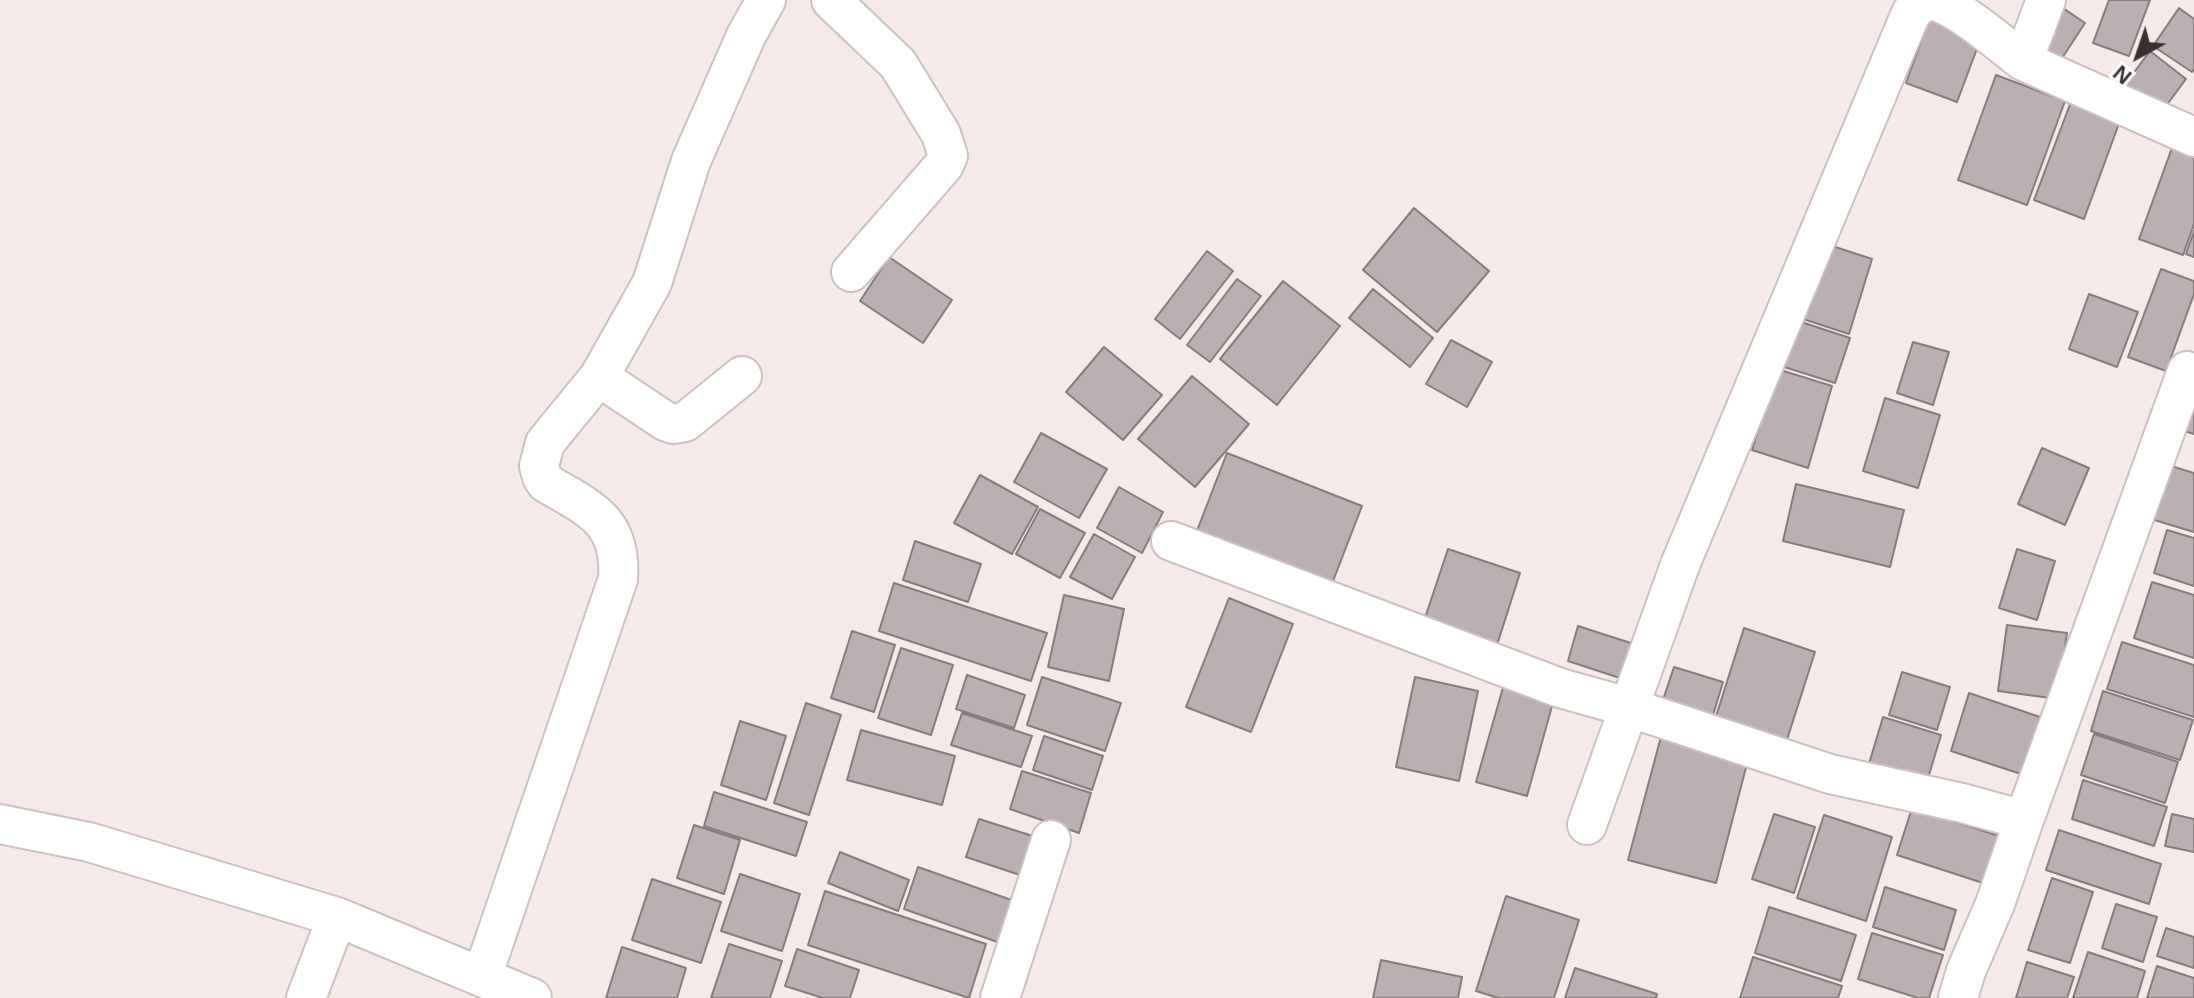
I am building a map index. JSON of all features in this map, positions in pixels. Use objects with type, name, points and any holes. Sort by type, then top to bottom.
[{"type":"street","points":[[482,977],[618,579],[620,557],[615,542],[596,513],[546,483],[542,477],[539,466],[545,443],[599,377],[652,283],[691,161],[746,36],[766,0]]},
{"type":"street","points":[[831,0],[898,64],[941,134],[948,156],[944,165],[851,272]]},
{"type":"street","points":[[2023,61],[2046,0]]},
{"type":"street","points":[[1587,825],[1680,565],[1911,13],[1927,1],[1945,6],[2023,61],[2194,137]]},
{"type":"street","points":[[1958,998],[1966,971],[1995,904],[2187,371]]},
{"type":"street","points":[[599,377],[665,421],[679,424],[742,376]]},
{"type":"street","points":[[1171,541],[1560,688],[1628,707],[1830,774],[2024,820]]},
{"type":"street","points":[[0,824],[89,842],[337,917],[532,998]]},
{"type":"street","points":[[1000,998],[1051,840]]},
{"type":"street","points":[[306,998],[337,917]]},
{"type":"building","points":[[2109,0],[2150,0],[2129,56],[2093,43]]},
{"type":"building","points":[[2060,6],[2085,23],[2053,72],[2027,55]]},
{"type":"building","points":[[2179,8],[2194,19],[2192,72],[2153,46]]},
{"type":"building","points":[[1929,19],[1981,38],[1957,102],[1906,83]]},
{"type":"building","points":[[2150,51],[2186,79],[2160,114],[2123,87]]},
{"type":"building","points":[[1996,75],[2065,101],[2027,205],[1958,180]]},
{"type":"building","points":[[2072,99],[2121,118],[2084,219],[2034,200]]},
{"type":"building","points":[[2173,145],[2194,153],[2194,224],[2183,255],[2139,239]]},
{"type":"building","points":[[1414,208],[1489,271],[1437,332],[1363,270]]},
{"type":"building","points":[[2194,231],[2194,257],[2186,254]]},
{"type":"building","points":[[1823,243],[1872,259],[1849,334],[1800,318]]},
{"type":"building","points":[[1207,251],[1233,271],[1180,339],[1155,319]]},
{"type":"building","points":[[889,257],[952,300],[923,343],[860,301]]},
{"type":"building","points":[[2161,269],[2194,281],[2194,294],[2166,371],[2128,357]]},
{"type":"building","points":[[1237,279],[1261,296],[1210,362],[1187,345]]},
{"type":"building","points":[[1283,281],[1340,326],[1277,405],[1220,359]]},
{"type":"building","points":[[1373,289],[1433,338],[1410,367],[1349,318]]},
{"type":"building","points":[[2089,294],[2138,312],[2117,367],[2069,349]]},
{"type":"building","points":[[1795,320],[1850,338],[1835,383],[1781,366]]},
{"type":"building","points":[[1451,340],[1492,362],[1467,407],[1426,384]]},
{"type":"building","points":[[1913,342],[1949,352],[1933,405],[1897,393]]},
{"type":"building","points":[[1104,347],[1162,395],[1123,440],[1066,392]]},
{"type":"building","points":[[1777,369],[1832,386],[1808,468],[1752,450]]},
{"type":"building","points":[[1192,376],[1249,424],[1195,487],[1138,439]]},
{"type":"building","points":[[2194,394],[2194,434],[2181,430]]},
{"type":"building","points":[[1885,398],[1940,415],[1918,488],[1863,471]]},
{"type":"building","points":[[1041,433],[1107,469],[1079,518],[1014,482]]},
{"type":"building","points":[[2042,448],[2089,468],[2065,525],[2018,504]]},
{"type":"building","points":[[1227,453],[1362,506],[1328,594],[1193,541]]},
{"type":"building","points":[[2168,465],[2194,473],[2194,532],[2151,519]]},
{"type":"building","points":[[980,475],[1038,507],[1012,554],[954,523]]},
{"type":"building","points":[[1796,484],[1904,510],[1890,567],[1783,541]]},
{"type":"building","points":[[1119,487],[1163,512],[1142,553],[1097,528]]},
{"type":"building","points":[[1040,509],[1085,533],[1060,578],[1016,554]]},
{"type":"building","points":[[2167,530],[2194,538],[2194,586],[2154,573]]},
{"type":"building","points":[[1094,534],[1135,557],[1112,599],[1070,577]]},
{"type":"building","points":[[915,541],[981,564],[968,602],[903,580]]},
{"type":"building","points":[[1448,549],[1520,573],[1497,645],[1424,621]]},
{"type":"building","points":[[2017,549],[2055,561],[2037,620],[1999,608]]},
{"type":"building","points":[[2152,582],[2194,595],[2194,658],[2134,638]]},
{"type":"building","points":[[894,583],[1047,633],[1031,681],[879,631]]},
{"type":"building","points":[[1064,595],[1124,609],[1109,681],[1048,667]]},
{"type":"building","points":[[1229,598],[1293,624],[1251,732],[1186,707]]},
{"type":"building","points":[[2007,625],[2067,633],[2058,699],[1998,691]]},
{"type":"building","points":[[1578,626],[1637,645],[1626,680],[1568,661]]},
{"type":"building","points":[[1744,628],[1815,652],[1784,749],[1713,726]]},
{"type":"building","points":[[852,631],[895,645],[874,712],[831,698]]},
{"type":"building","points":[[2122,642],[2194,665],[2194,717],[2107,689]]},
{"type":"building","points":[[901,648],[953,665],[931,735],[878,718]]},
{"type":"building","points":[[1674,667],[1723,682],[1711,722],[1661,706]]},
{"type":"building","points":[[1902,672],[1950,687],[1937,730],[1889,715]]},
{"type":"building","points":[[967,675],[1025,695],[1014,728],[956,709]]},
{"type":"building","points":[[1042,677],[1121,703],[1105,751],[1027,725]]},
{"type":"building","points":[[1415,677],[1478,691],[1459,781],[1396,767]]},
{"type":"building","points":[[1504,684],[1554,699],[1527,796],[1476,782]]},
{"type":"building","points":[[2103,691],[2193,720],[2180,760],[2091,731]]},
{"type":"building","points":[[1969,693],[2040,717],[2021,774],[1951,751]]},
{"type":"building","points":[[806,703],[841,715],[809,815],[774,803]]},
{"type":"building","points":[[962,713],[1032,736],[1021,767],[951,745]]},
{"type":"building","points":[[1883,717],[1941,735],[1926,785],[1868,767]]},
{"type":"building","points":[[740,721],[786,736],[766,800],[721,785]]},
{"type":"building","points":[[861,730],[955,756],[942,805],[847,780]]},
{"type":"building","points":[[1662,733],[1749,756],[1716,883],[1628,860]]},
{"type":"building","points":[[2094,734],[2178,762],[2165,803],[2081,775]]},
{"type":"building","points":[[1044,736],[1103,756],[1092,790],[1033,770]]},
{"type":"building","points":[[1022,771],[1091,793],[1079,833],[1010,809]]},
{"type":"building","points":[[2083,780],[2167,807],[2154,846],[2072,819]]},
{"type":"building","points":[[714,792],[807,822],[796,856],[704,826]]},
{"type":"building","points":[[1912,808],[1999,836],[1983,883],[1897,855]]},
{"type":"building","points":[[1774,814],[1815,827],[1794,893],[1752,879]]},
{"type":"building","points":[[2172,814],[2194,819],[2194,852],[2165,846]]},
{"type":"building","points":[[1824,815],[1892,837],[1866,921],[1797,898]]},
{"type":"building","points":[[979,819],[1039,838],[1026,877],[966,857]]},
{"type":"building","points":[[694,825],[740,840],[724,894],[677,878]]},
{"type":"building","points":[[2059,830],[2161,864],[2149,904],[2046,870]]},
{"type":"building","points":[[840,852],[909,880],[898,911],[828,883]]},
{"type":"building","points":[[918,867],[1020,903],[1006,945],[904,909]]},
{"type":"building","points":[[740,874],[800,894],[782,951],[721,931]]},
{"type":"building","points":[[2052,878],[2093,892],[2070,963],[2028,950]]},
{"type":"building","points":[[652,879],[721,902],[701,963],[632,940]]},
{"type":"building","points":[[1885,887],[1956,910],[1944,950],[1873,927]]},
{"type":"building","points":[[825,891],[986,944],[969,998],[808,945]]},
{"type":"building","points":[[1506,896],[1579,920],[1554,998],[1498,998],[1476,991]]},
{"type":"building","points":[[2116,904],[2157,917],[2143,962],[2102,948]]},
{"type":"building","points":[[1769,907],[1856,935],[1841,981],[1755,953]]},
{"type":"building","points":[[2166,928],[2194,937],[2194,968],[2157,956]]},
{"type":"building","points":[[1872,933],[1943,955],[1929,998],[1918,998],[1858,979]]},
{"type":"building","points":[[729,944],[782,961],[770,998],[711,998]]},
{"type":"building","points":[[622,947],[686,968],[677,998],[606,998]]},
{"type":"building","points":[[797,949],[859,970],[850,998],[823,998],[785,986]]},
{"type":"building","points":[[2088,952],[2145,971],[2137,998],[2073,998]]},
{"type":"building","points":[[1753,957],[1842,986],[1838,998],[1740,998]]},
{"type":"building","points":[[1381,960],[1462,977],[1458,998],[1373,998]]},
{"type":"building","points":[[2027,962],[2074,977],[2067,998],[2016,998]]},
{"type":"building","points":[[2157,966],[2194,978],[2194,998],[2147,998]]},
{"type":"building","points":[[1575,968],[1657,994],[1656,998],[1565,998]]}]
